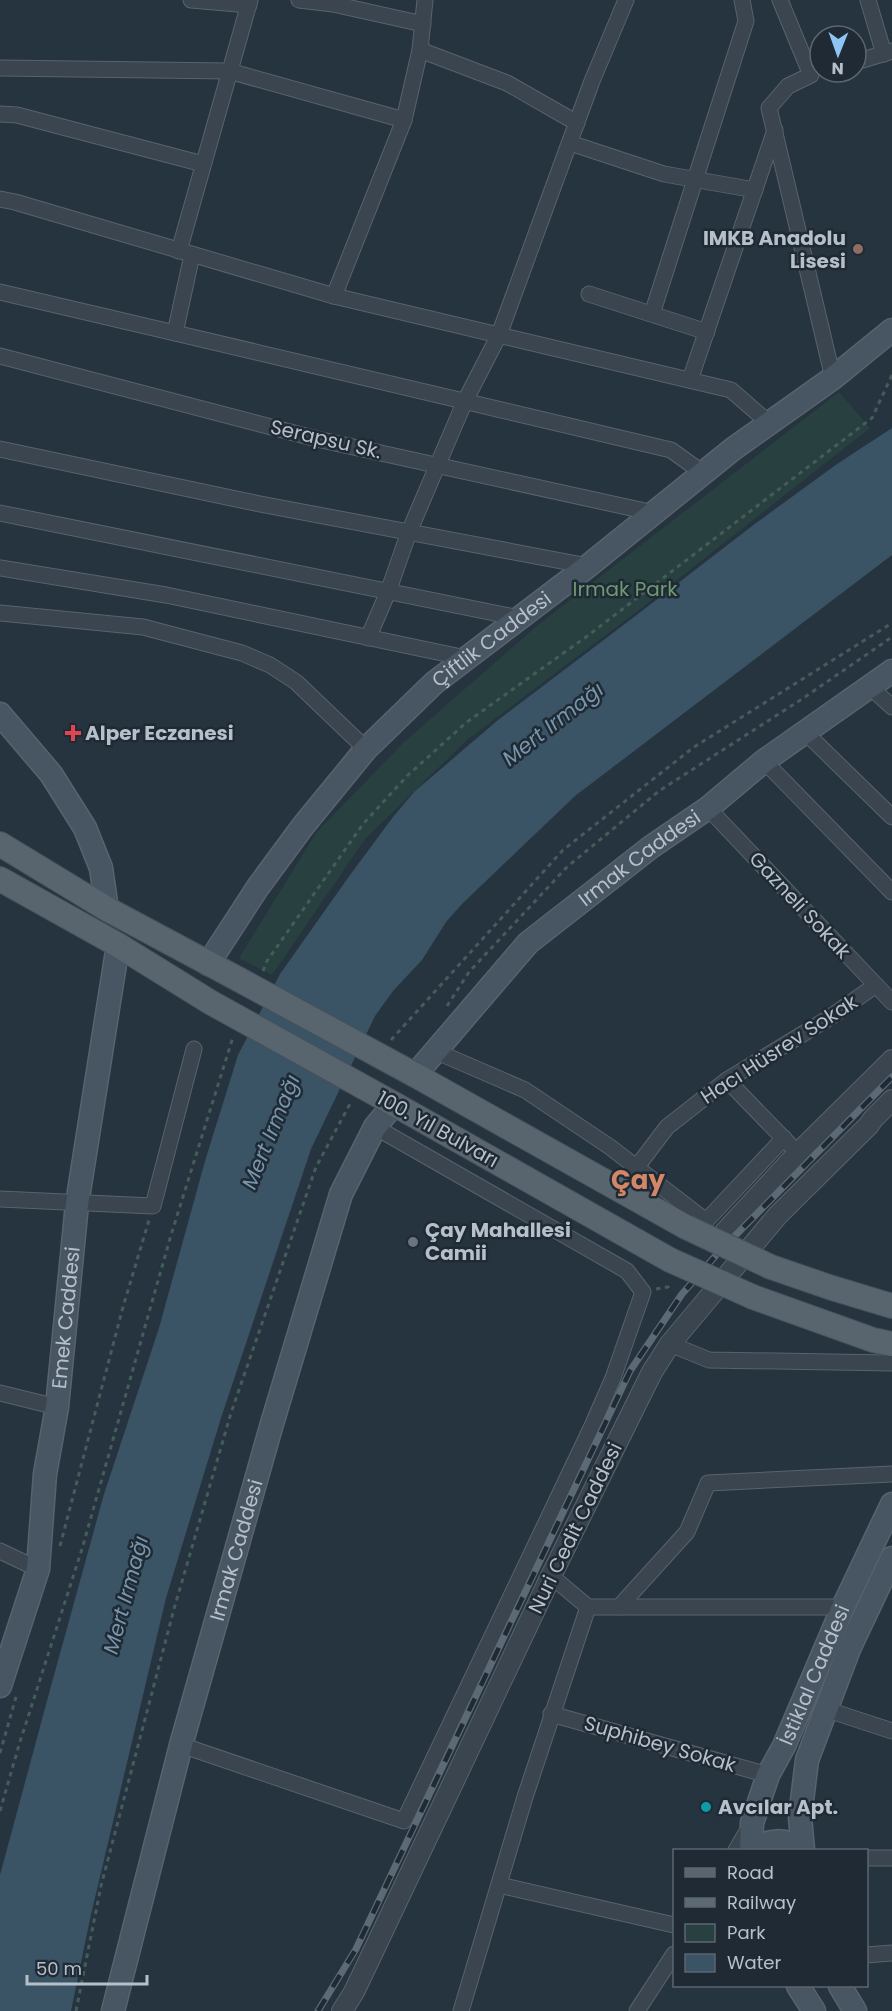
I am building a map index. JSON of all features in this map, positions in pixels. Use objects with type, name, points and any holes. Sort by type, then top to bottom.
[{"type":"main road","name":"Çiftlik Caddesi","points":[[208,964],[270,869],[303,826],[366,749],[434,683],[588,566],[703,473],[833,378],[892,330]]},
{"type":"main road","name":"Irmak Caddesi","points":[[415,1075],[528,943],[651,847],[708,808],[764,761],[892,672]]},
{"type":"main road","points":[[0,714],[51,774],[85,828],[101,868],[107,909]]},
{"type":"main road","name":"100. Yıl Bulvarı","points":[[0,844],[107,909],[415,1075],[686,1227],[771,1267],[892,1306]]},
{"type":"main road","name":"100. Yıl Bulvarı","points":[[0,879],[118,945],[210,1002],[670,1260],[887,1353]]},
{"type":"main road","name":"Emek Caddesi","points":[[9,1688],[4,1659],[38,1569],[45,1474],[57,1407],[76,1204],[118,945]]},
{"type":"main road","name":"Irmak Caddesi","points":[[113,2011],[181,1745],[271,1427],[341,1194],[375,1127],[394,1104]]},
{"type":"main road","name":"İstiklal Caddesi","points":[[750,1849],[752,1823],[768,1775],[784,1746],[843,1607],[892,1504]]},
{"type":"main road","name":"İstiklal Caddesi","points":[[803,1849],[800,1817],[807,1760],[849,1649],[892,1558]]},
{"type":"main road","points":[[758,1849],[762,1845],[778,1840],[793,1845],[796,1849]]},
{"type":"main road","points":[[799,1987],[814,2011]]},
{"type":"main road","points":[[841,1987],[855,2011]]},
{"type":"street","points":[[175,333],[185,253],[203,164],[249,2],[191,0]]},
{"type":"street","points":[[299,0],[333,4],[423,24]]},
{"type":"street","points":[[334,296],[404,120],[420,50],[424,0]]},
{"type":"street","points":[[368,638],[388,592],[409,532],[465,401],[499,334],[577,123],[626,0]]},
{"type":"street","points":[[652,314],[746,21],[742,0]]},
{"type":"street","points":[[780,0],[808,58]]},
{"type":"street","points":[[868,0],[888,52],[868,58]]},
{"type":"street","points":[[420,50],[507,83],[577,123]]},
{"type":"street","points":[[0,68],[229,70],[404,120]]},
{"type":"street","points":[[808,77],[788,86],[769,108],[833,378]]},
{"type":"street","points":[[0,114],[17,115],[203,164]]},
{"type":"street","points":[[690,380],[775,130]]},
{"type":"street","points":[[570,142],[664,174],[754,190]]},
{"type":"street","points":[[0,199],[334,296],[731,390],[769,423]]},
{"type":"street","points":[[0,292],[671,450],[703,473]]},
{"type":"street","points":[[589,294],[707,332]]},
{"type":"street","name":"Serapsu Sk.","points":[[0,356],[317,439],[654,513]]},
{"type":"street","points":[[0,449],[255,503],[588,566]]},
{"type":"street","points":[[0,513],[519,618]]},
{"type":"street","points":[[0,568],[166,596],[466,658]]},
{"type":"street","points":[[0,613],[143,627],[242,653],[270,665],[296,682],[366,749]]},
{"type":"street","points":[[870,687],[892,707]]},
{"type":"street","points":[[805,732],[892,817]]},
{"type":"street","points":[[764,761],[892,892]]},
{"type":"street","name":"Gazneli Sokak","points":[[708,808],[892,1002]]},
{"type":"street","name":"Hacı Hüsrev Sokak","points":[[636,1168],[667,1127],[727,1080],[829,1018],[876,985]]},
{"type":"street","points":[[0,1199],[153,1206],[194,1049]]},
{"type":"street","points":[[435,1051],[525,1090],[610,1147],[706,1221],[784,1138]]},
{"type":"street","points":[[723,1234],[798,1153],[892,1060]]},
{"type":"street","points":[[727,1080],[798,1153]]},
{"type":"street","name":"Nuri Cedit Caddesi","points":[[342,2011],[354,1992],[551,1576],[652,1372],[670,1344],[778,1215],[892,1100]]},
{"type":"street","name":"Nuri Cedit Caddesi","points":[[181,1745],[404,1821],[592,1426],[613,1378],[643,1292],[627,1270],[375,1127]]},
{"type":"street","points":[[670,1344],[709,1360],[887,1353]]},
{"type":"street","points":[[0,1393],[57,1407]]},
{"type":"street","points":[[619,1607],[687,1532],[708,1483],[892,1474]]},
{"type":"street","points":[[0,1551],[38,1569]]},
{"type":"street","points":[[551,1576],[588,1607],[843,1607]]},
{"type":"street","points":[[462,2011],[551,1714],[588,1607]]},
{"type":"street","points":[[825,1709],[892,1731]]},
{"type":"street","name":"Suphibey Sokak","points":[[551,1714],[768,1775]]},
{"type":"street","points":[[737,1849],[752,1823]]},
{"type":"street","points":[[868,1858],[892,1858]]},
{"type":"street","points":[[499,1885],[673,1924]]},
{"type":"street","points":[[868,1954],[892,1953]]},
{"type":"street","points":[[637,2011],[673,1957]]},
{"type":"path","points":[[378,1055],[563,850],[694,747],[892,623]]},
{"type":"path","points":[[445,1009],[469,972],[567,867],[659,791],[802,699],[892,637]]},
{"type":"path","points":[[76,2011],[101,1886],[174,1609],[231,1413],[316,1167],[360,1085]]},
{"type":"path","points":[[59,1549],[123,1307],[153,1206]]},
{"type":"path","points":[[0,1753],[9,1688]]},
{"type":"green space","name":"Irmak Park","points":[[839,392],[870,428],[635,613],[467,740],[365,839],[272,975],[239,958],[316,833],[403,743],[539,624]]},
{"type":"water","name":"Mert Irmağı","points":[[892,428],[892,555],[575,796],[462,904],[446,922],[422,960],[393,991],[375,1016],[311,1149],[221,1418],[166,1598],[90,1919],[71,2011],[0,2011],[0,1875],[51,1686],[104,1494],[159,1328],[205,1161],[238,1055],[280,974],[350,875],[414,792],[498,720],[756,523],[837,464]]},
{"type":"railway","points":[[318,2011],[356,1949],[630,1371],[682,1294],[718,1253],[892,1077]]},
{"type":"place","name":"IMKB Anadolu Lisesi","points":[[858,249]]},
{"type":"place","name":"Alper Eczanesi","points":[[73,733]]},
{"type":"place","name":"Çay Mahallesi Camii","points":[[413,1242]]},
{"type":"place","name":"Avcılar Apt.","points":[[706,1807]]},
{"type":"district","name":"Çay","points":[[638,1180]]}]
